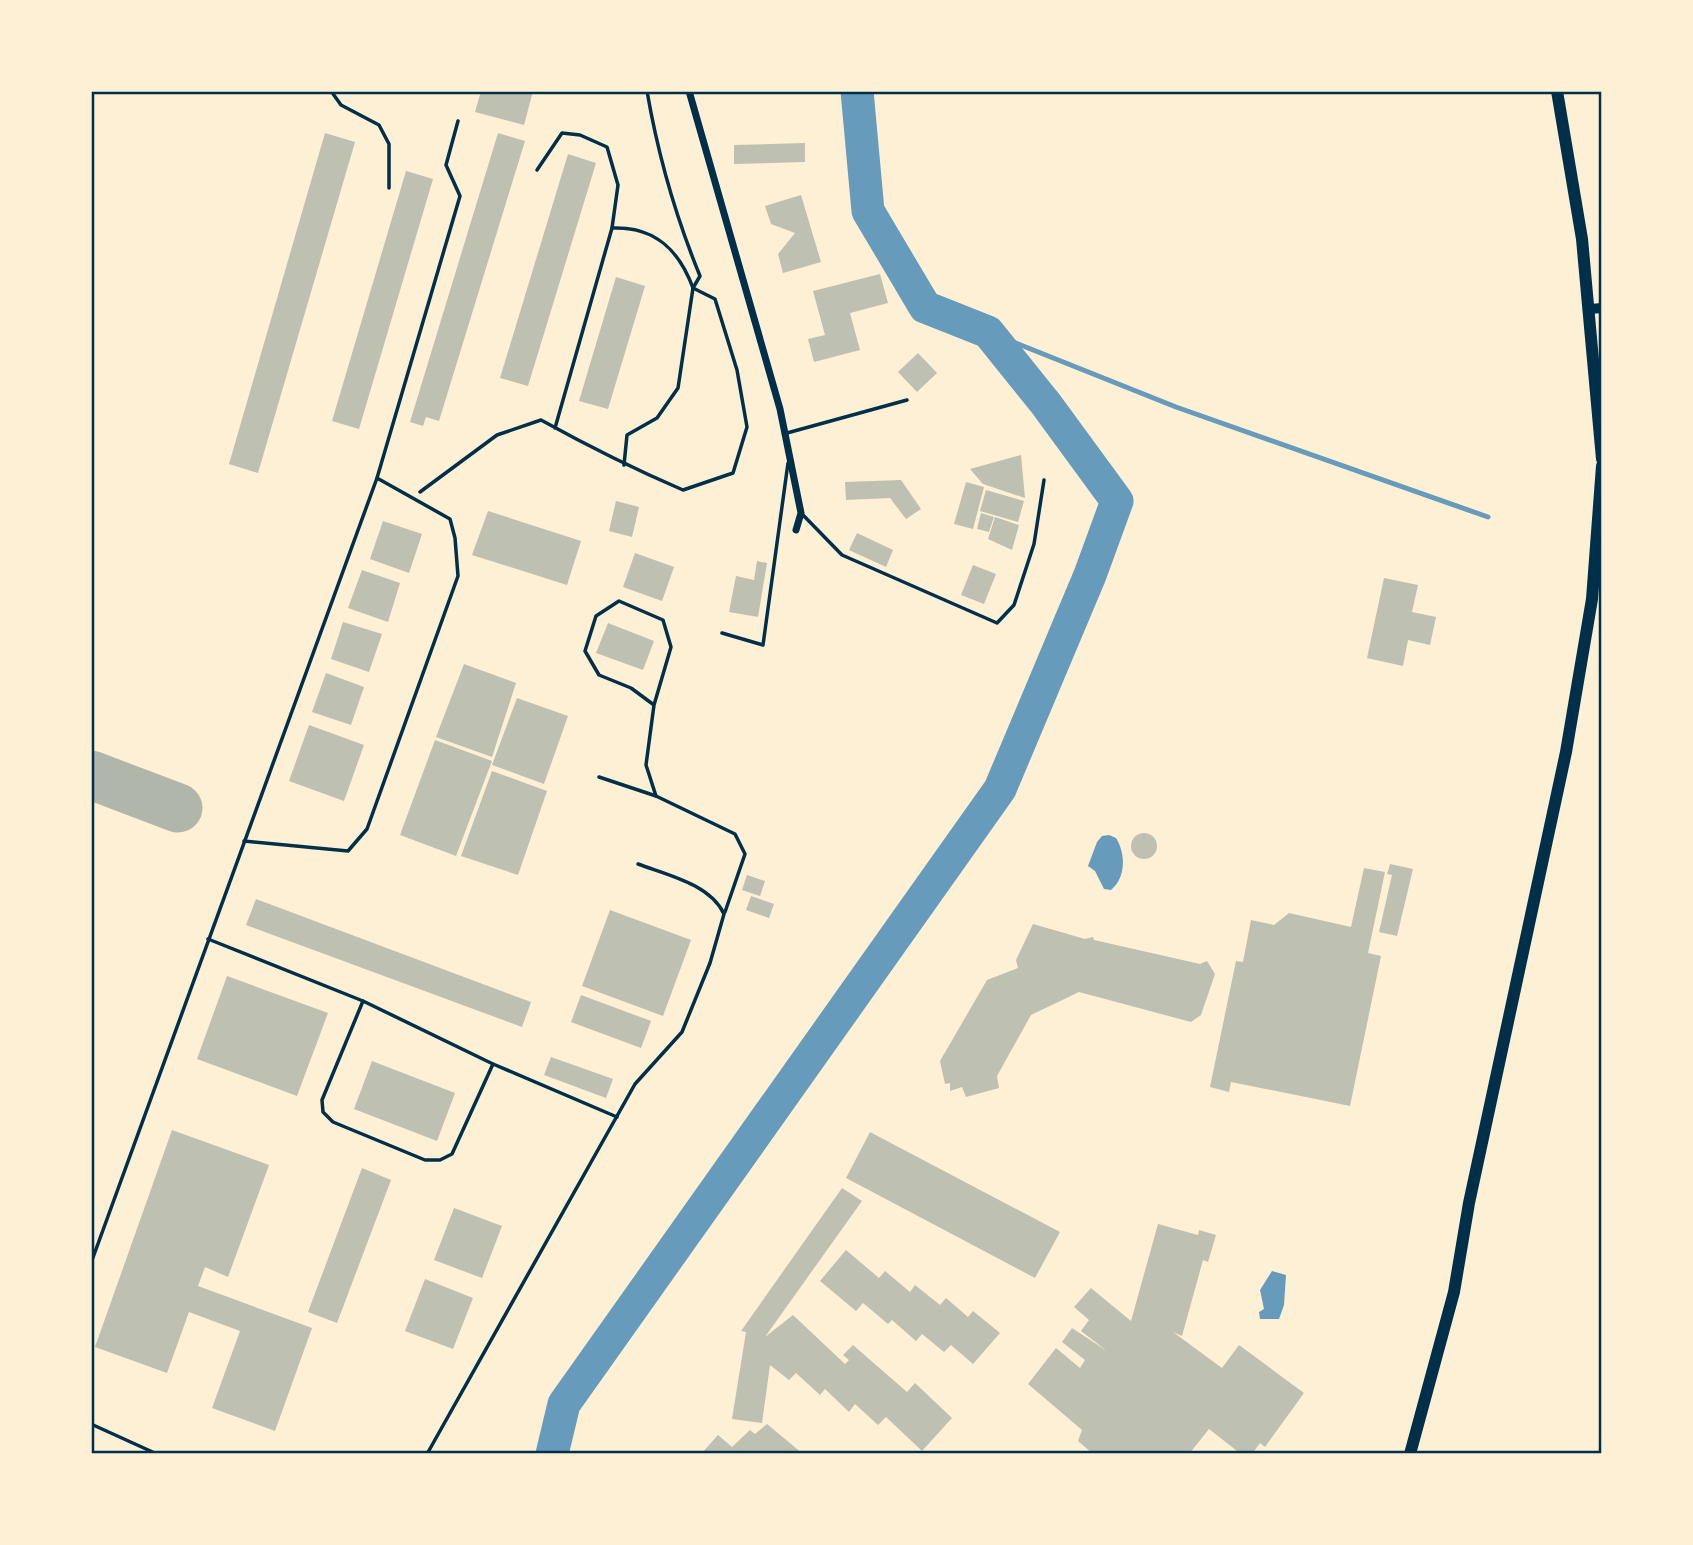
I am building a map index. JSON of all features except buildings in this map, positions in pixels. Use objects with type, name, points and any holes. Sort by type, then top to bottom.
[{"type":"main road","points":[[1557,91],[1596,308],[1602,458]]},
{"type":"main road","points":[[1410,1454],[1454,1292],[1469,1203],[1566,752],[1592,599],[1602,466]]},
{"type":"street","points":[[688,91],[744,276],[785,433],[801,513],[796,530]]},
{"type":"lane","points":[[91,1263],[377,478],[460,196],[446,165],[457,121]]},
{"type":"lane","points":[[785,433],[907,400]]},
{"type":"lane","points":[[722,633],[763,645],[789,457]]},
{"type":"lane","points":[[244,841],[348,851],[367,829],[458,576],[455,538],[450,519],[377,478]]},
{"type":"lane","points":[[801,513],[842,555],[997,623],[1014,605],[1034,544],[1044,480]]},
{"type":"lane","points":[[654,705],[631,688],[599,676],[584,651],[596,616],[619,601],[663,620],[671,647],[654,705],[646,765],[656,796]]},
{"type":"lane","points":[[427,1454],[635,1084],[682,1032],[710,963],[745,854],[735,834],[656,796],[599,777]]},
{"type":"lane","points":[[638,864],[698,888],[718,901],[724,914]]},
{"type":"lane","points":[[207,939],[363,1001],[493,1064],[617,1117]]},
{"type":"lane","points":[[363,1001],[322,1100],[323,1112],[333,1122],[425,1160],[440,1160],[452,1154],[493,1064]]},
{"type":"lane","points":[[91,1424],[157,1454]]},
{"type":"path","points":[[331,91],[341,106],[379,125],[389,144],[389,188]]},
{"type":"path","points":[[624,465],[627,435],[657,418],[678,388],[693,288],[700,276],[681,230],[658,154],[647,91]]},
{"type":"path","points":[[537,170],[562,133],[580,135],[607,147],[618,185],[612,228],[555,428]]},
{"type":"path","points":[[412,498],[497,435],[541,420],[624,465],[683,489],[733,473],[747,426],[737,370],[715,299],[693,288],[684,264],[663,239],[631,227],[612,228]]},
{"type":"water","points":[[1102,836],[1116,838],[1123,858],[1120,879],[1111,890],[1104,889],[1095,871],[1088,866],[1097,842]]},
{"type":"water","points":[[1272,1271],[1286,1275],[1284,1305],[1279,1319],[1260,1319],[1259,1312],[1264,1309],[1260,1290]]},
{"type":"waterway","points":[[552,1454],[564,1404],[1000,789],[1090,575],[1117,501],[1046,404],[988,332],[925,307],[868,211],[857,91]]},
{"type":"waterway","points":[[988,332],[1176,407],[1488,517]]},
{"type":"taxiway","points":[[91,775],[178,808]]}]
